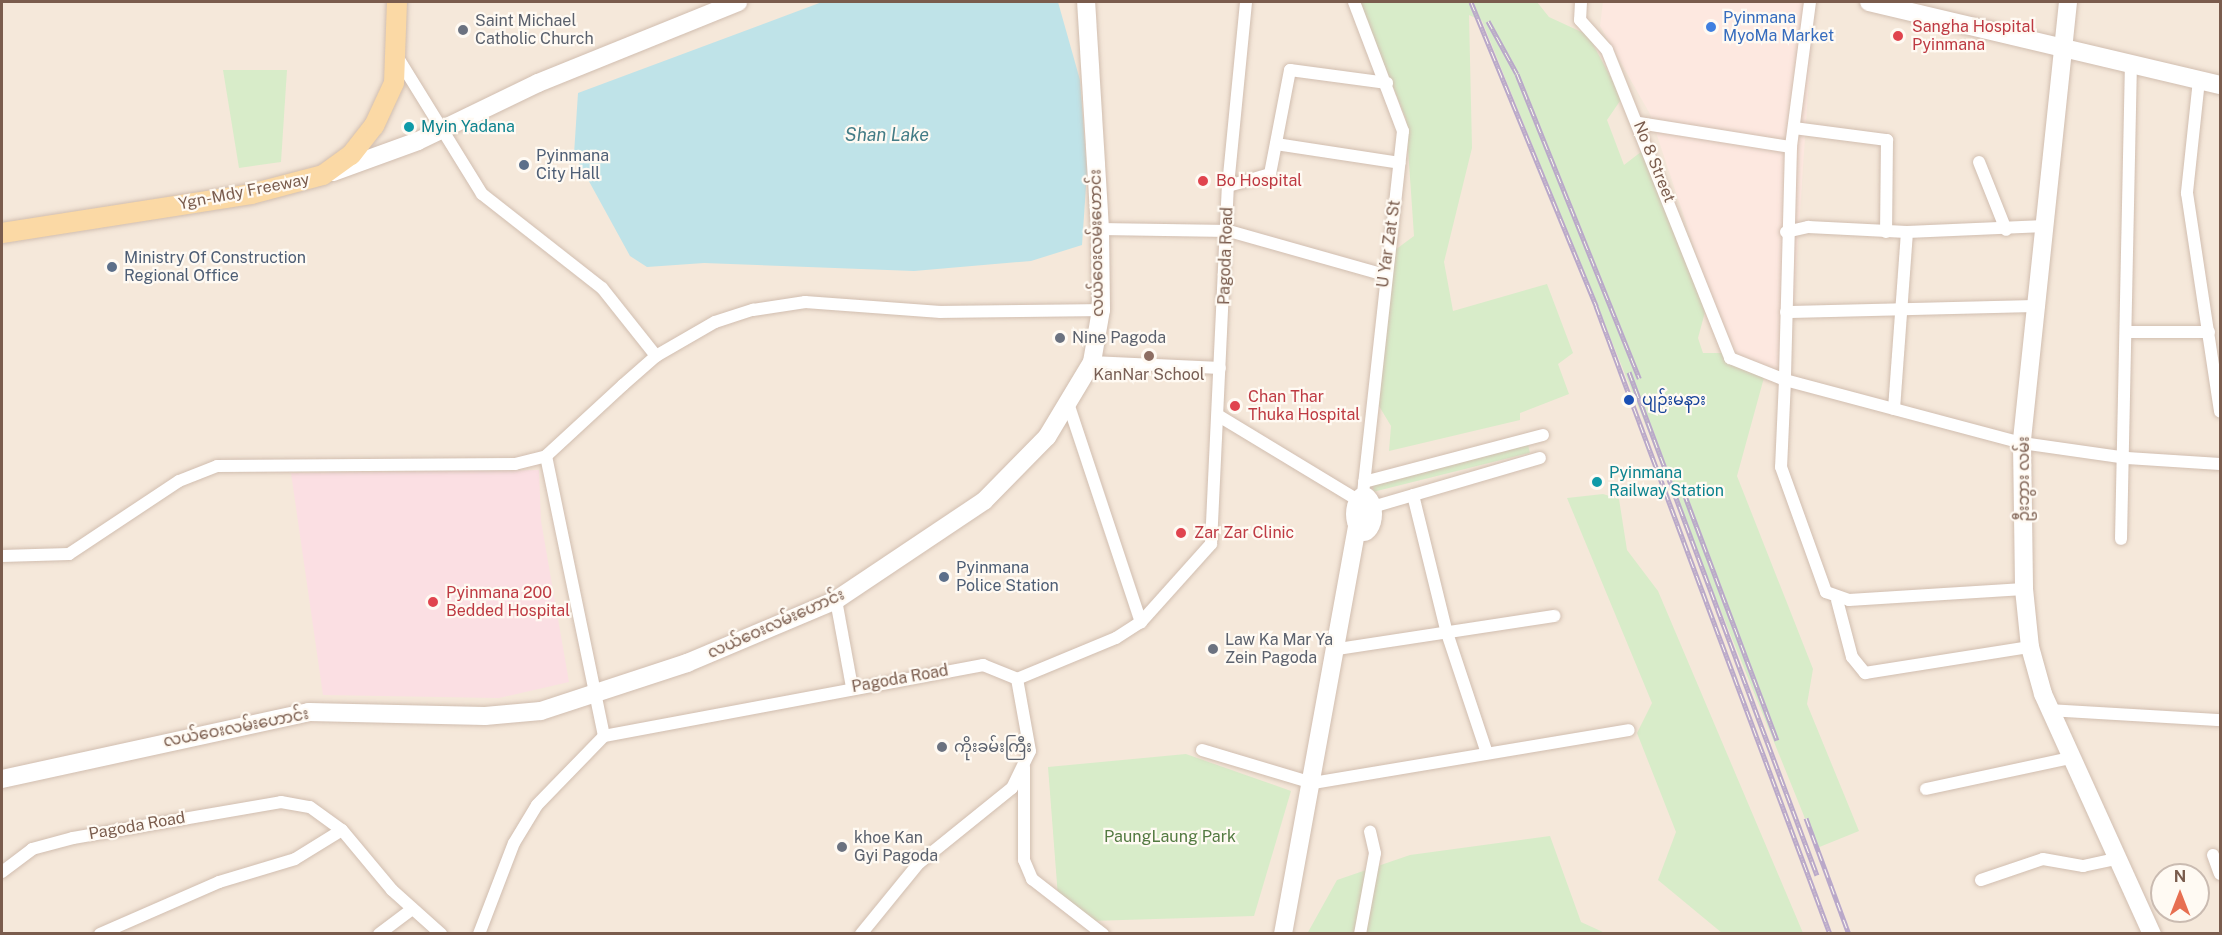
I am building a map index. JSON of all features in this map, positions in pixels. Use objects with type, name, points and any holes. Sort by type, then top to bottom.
[{"type":"main road","name":"Ygn-Mdy Freeway","points":[[2,233],[251,194],[323,175],[351,155],[374,126],[394,83],[399,58],[397,2]]},
{"type":"street","points":[[323,175],[439,131],[538,82],[738,2]]},
{"type":"street","name":"လယ်ဝေးလမ်းဟောင်း","points":[[9,776],[309,712],[512,715],[541,711],[595,691],[687,663],[836,600],[984,501],[1047,437],[1069,406],[1092,362],[1101,310],[1100,229],[1086,2]]},
{"type":"street","name":"Pagoda Road","points":[[604,736],[852,687],[983,665],[1017,679],[1116,638],[1141,622],[1211,544],[1229,231],[1228,186],[1246,2]]},
{"type":"street","name":"U Yar Zat St","points":[[1354,2],[1387,83],[1403,131],[1384,275],[1363,499]]},
{"type":"street","name":"No 8 Street","points":[[1581,2],[1580,20],[1607,50],[1639,123],[1720,331],[1735,363],[1785,380],[2022,443],[2127,458],[2220,464]]},
{"type":"street","points":[[1810,2],[1791,147],[1786,232],[1785,483],[1826,592],[1838,600],[2024,589]]},
{"type":"street","points":[[1872,2],[2199,80],[2220,82]]},
{"type":"street","name":"ဦးဘွား လမ်း","points":[[2068,2],[2039,306],[2022,443],[2024,589],[2030,647],[2050,710],[2152,933]]},
{"type":"street","points":[[399,58],[439,131],[482,194],[602,288],[656,356]]},
{"type":"street","points":[[2121,538],[2127,458],[2131,63]]},
{"type":"street","points":[[1228,186],[1270,174],[1293,68],[1387,83]]},
{"type":"street","points":[[2199,80],[2187,193],[2220,412]]},
{"type":"street","points":[[1639,123],[1791,147]]},
{"type":"street","points":[[1794,128],[1887,140],[1886,232]]},
{"type":"street","points":[[1276,144],[1400,164]]},
{"type":"street","points":[[1979,162],[2006,230]]},
{"type":"street","points":[[1786,232],[1808,227],[1907,232],[2006,230],[2045,226]]},
{"type":"street","points":[[1100,229],[1229,231],[1384,275]]},
{"type":"street","points":[[1894,409],[1907,232]]},
{"type":"street","points":[[2,556],[69,554],[179,481],[217,466],[515,464],[546,456],[656,356],[715,322],[805,302],[941,312],[1101,310]]},
{"type":"street","points":[[1786,312],[2039,306]]},
{"type":"street","points":[[2127,332],[2209,332]]},
{"type":"street","points":[[1092,362],[1220,368]]},
{"type":"street","points":[[1069,406],[1141,622]]},
{"type":"street","points":[[1219,416],[1363,499],[1413,495],[1540,458]]},
{"type":"street","points":[[1363,499],[1543,435]]},
{"type":"street","points":[[479,933],[514,843],[537,805],[604,736],[546,456]]},
{"type":"street","points":[[1413,495],[1447,633],[1487,753]]},
{"type":"street","points":[[1283,933],[1338,649],[1363,499]]},
{"type":"street","points":[[836,600],[852,687]]},
{"type":"street","points":[[1838,600],[1852,657],[1865,673],[2030,647]]},
{"type":"street","points":[[1338,649],[1554,616]]},
{"type":"street","points":[[861,933],[919,863],[1012,788],[1030,751],[1017,679]]},
{"type":"street","points":[[2050,710],[2220,720]]},
{"type":"street","points":[[1202,750],[1313,783],[1629,730]]},
{"type":"street","points":[[1926,789],[2072,758]]},
{"type":"street","points":[[1024,767],[1024,860],[1032,879],[1103,933]]},
{"type":"street","name":"Pagoda Road","points":[[2,872],[32,849],[62,841],[164,818],[281,802],[310,807],[342,830],[411,910],[441,933]]},
{"type":"street","points":[[100,933],[219,882],[296,859],[342,830]]},
{"type":"street","points":[[1360,933],[1375,853],[1370,832]]},
{"type":"street","points":[[2213,855],[2220,874]]},
{"type":"street","points":[[1981,880],[2043,859],[2084,866],[2117,859]]},
{"type":"street","points":[[379,933],[411,910]]},
{"type":"shaded area","points":[[2,2],[2220,2],[2220,933],[2,934]]},
{"type":"shaded area","points":[[1603,2],[1814,3],[1789,376],[1729,353],[1650,114],[1600,26]]},
{"type":"shaded area","name":"Pyinmana 200 Bedded Hospital","points":[[539,470],[541,521],[569,682],[499,698],[323,695],[291,473]]},
{"type":"green space","points":[[1359,2],[1537,2],[1549,17],[1588,35],[1622,98],[1607,120],[1624,165],[1646,148],[1705,312],[1698,338],[1703,353],[1729,353],[1765,374],[1737,476],[1813,669],[1807,704],[1859,831],[1817,848],[1482,21],[1469,15],[1472,148],[1444,262],[1453,311],[1547,284],[1573,353],[1558,364],[1569,394],[1520,413],[1520,420],[1389,451],[1391,426],[1379,406],[1391,253],[1414,236],[1406,119]]},
{"type":"green space","points":[[223,70],[287,70],[281,162],[239,168]]},
{"type":"green space","points":[[1528,445],[1530,453],[1374,492],[1372,484]]},
{"type":"green space","points":[[1603,494],[1619,499],[1627,550],[1658,591],[1803,933],[1722,933],[1658,880],[1676,832],[1637,733],[1652,703],[1567,498]]},
{"type":"green space","name":"PaungLaung Park","points":[[1186,754],[1291,791],[1254,916],[1090,921],[1058,897],[1048,767]]},
{"type":"green space","points":[[1550,836],[1581,922],[1605,933],[1307,934],[1337,880],[1410,855]]},
{"type":"water","name":"Shan Lake","points":[[822,2],[1058,2],[1080,80],[1087,172],[1082,245],[1031,261],[914,271],[704,263],[647,267],[630,256],[574,154],[578,93]]},
{"type":"railway","points":[[1471,2],[1596,306],[1830,934]]},
{"type":"railway","points":[[1488,21],[1517,74],[1639,378]]},
{"type":"railway","points":[[1629,372],[1817,875]]},
{"type":"railway","points":[[1684,493],[1777,740]]},
{"type":"railway","points":[[1806,818],[1849,934]]},
{"type":"place","name":"Pyinmana MyoMa Market","points":[[1711,27]]},
{"type":"place","name":"Saint Michael Catholic Church","points":[[463,30]]},
{"type":"place","name":"Sangha Hospital Pyinmana","points":[[1898,36]]},
{"type":"place","name":"Myin Yadana","points":[[409,127]]},
{"type":"place","name":"Pyinmana City Hall","points":[[524,165]]},
{"type":"place","name":"Bo Hospital","points":[[1203,181]]},
{"type":"place","name":"Ministry Of Construction Regional Office","points":[[112,267]]},
{"type":"place","name":"Nine Pagoda","points":[[1060,338]]},
{"type":"place","name":"KanNar School","points":[[1149,356]]},
{"type":"place","name":"ပျဉ်းမနား","points":[[1629,400]]},
{"type":"place","name":"Chan Thar Thuka Hospital","points":[[1235,406]]},
{"type":"place","name":"Pyinmana Railway Station","points":[[1597,482]]},
{"type":"place","name":"Zar Zar Clinic","points":[[1181,533]]},
{"type":"place","name":"Pyinmana Police Station","points":[[944,577]]},
{"type":"place","name":"Pyinmana 200 Bedded Hospital","points":[[433,602]]},
{"type":"place","name":"Law Ka Mar Ya Zein Pagoda","points":[[1213,649]]},
{"type":"place","name":"ကိုးခမ်းကြီး","points":[[942,747]]},
{"type":"place","name":"khoe Kan Gyi Pagoda","points":[[842,847]]}]
